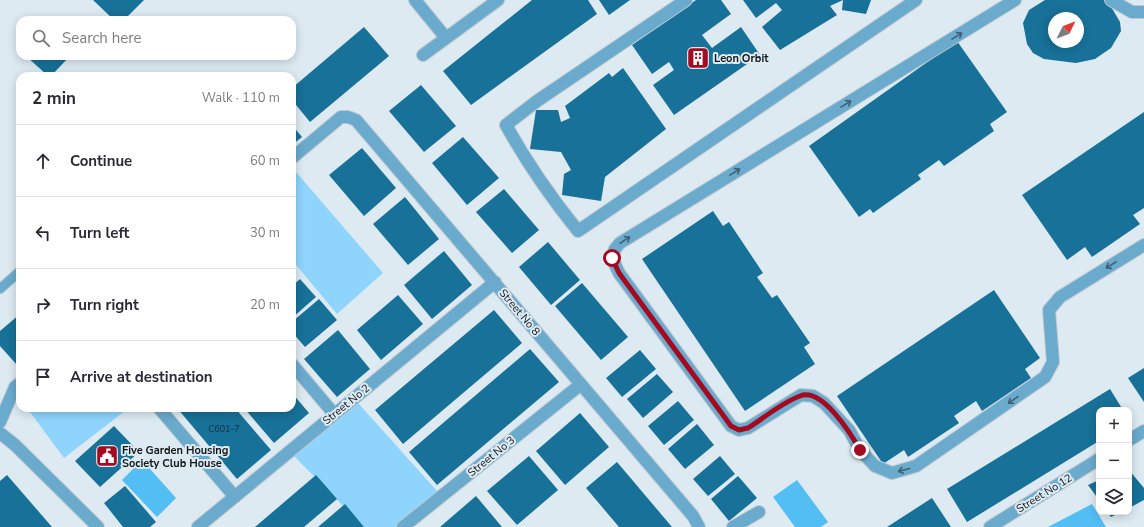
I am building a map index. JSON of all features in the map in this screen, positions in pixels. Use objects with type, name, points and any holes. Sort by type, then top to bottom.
[{"type":"street","points":[[415,0],[446,38]]},
{"type":"street","points":[[423,55],[498,0]]},
{"type":"street","points":[[686,0],[537,101],[506,125],[537,179],[578,230],[916,0]]},
{"type":"street","points":[[1015,0],[620,243],[615,249],[612,258],[619,273],[731,426],[739,430],[748,428],[801,395],[813,396],[824,403],[849,430],[860,450],[875,466],[892,473],[916,466],[1045,377],[1053,362],[1049,310],[1053,303],[1060,297],[1144,245]]},
{"type":"street","points":[[1111,0],[1132,12],[1144,12]]},
{"type":"street","name":"Street No 8","points":[[296,155],[341,117],[348,117],[356,120],[495,282],[696,522]]},
{"type":"street","name":"Street No 2","points":[[198,527],[495,282]]},
{"type":"street","points":[[296,369],[334,414]]},
{"type":"street","name":"Street No 3","points":[[406,526],[580,384]]},
{"type":"street","points":[[0,422],[16,386]]},
{"type":"street","points":[[162,412],[235,497]]},
{"type":"street","points":[[1132,438],[1144,431]]},
{"type":"street","points":[[0,433],[15,445],[98,527]]},
{"type":"street","name":"Street No 12","points":[[990,527],[1096,461]]},
{"type":"street","points":[[733,527],[759,512]]},
{"type":"lane","points":[[0,289],[16,275]]},
{"type":"shaded area","points":[[296,172],[383,273],[337,314],[296,265]]},
{"type":"shaded area","points":[[358,403],[438,492],[397,527],[364,527],[294,456]]},
{"type":"shaded area","points":[[30,412],[124,412],[64,458]]},
{"type":"shaded area","points":[[142,460],[176,498],[157,517],[122,480]]},
{"type":"shaded area","points":[[797,480],[828,522],[821,527],[795,527],[773,497]]},
{"type":"shaded area","points":[[1092,504],[1096,511],[1096,515],[1099,515],[1106,527],[1048,527]]},
{"type":"building","points":[[93,0],[144,0],[128,16],[110,16]]},
{"type":"building","points":[[532,0],[588,0],[597,14],[471,105],[443,71]]},
{"type":"building","points":[[599,0],[630,0],[609,15]]},
{"type":"building","name":"Leon Orbit","points":[[696,0],[721,0],[731,14],[702,35],[712,48],[741,27],[760,55],[674,115],[653,85],[674,70],[669,62],[652,74],[632,45]]},
{"type":"building","points":[[743,0],[843,0],[830,6],[837,15],[780,50],[762,27],[782,10],[776,3],[756,18]]},
{"type":"building","points":[[843,0],[871,0],[866,14],[842,10]]},
{"type":"building","points":[[1045,0],[1105,0],[1120,22],[1121,31],[1111,48],[1095,59],[1076,63],[1044,59],[1033,53],[1027,44],[1023,23],[1029,10]]},
{"type":"building","points":[[364,27],[389,56],[310,122],[296,105],[296,85]]},
{"type":"building","points":[[957,41],[1007,112],[990,124],[994,131],[944,166],[939,160],[918,175],[921,179],[873,213],[870,209],[859,217],[809,146]]},
{"type":"building","points":[[30,60],[66,60],[55,72],[44,72]]},
{"type":"building","points":[[623,68],[666,129],[605,177],[601,201],[562,195],[564,174],[571,170],[561,152],[530,149],[536,110],[558,110],[561,122],[570,118],[565,106],[609,73],[612,77]]},
{"type":"building","points":[[421,85],[456,126],[424,152],[389,111]]},
{"type":"building","points":[[1144,112],[1144,208],[1133,215],[1140,224],[1092,257],[1085,247],[1067,260],[1022,195]]},
{"type":"building","points":[[296,130],[302,137],[296,142]]},
{"type":"building","points":[[463,137],[499,178],[467,205],[432,163]]},
{"type":"building","points":[[362,148],[396,188],[364,216],[329,175]]},
{"type":"building","points":[[504,189],[539,230],[512,253],[476,212]]},
{"type":"building","points":[[405,197],[439,239],[408,265],[373,224]]},
{"type":"building","points":[[713,211],[723,226],[729,222],[763,273],[757,277],[772,298],[777,295],[810,343],[804,347],[815,364],[745,411],[642,259]]},
{"type":"building","points":[[548,242],[580,280],[551,305],[519,267]]},
{"type":"building","points":[[444,251],[472,285],[432,319],[404,285]]},
{"type":"building","points":[[300,279],[316,297],[296,314],[296,282]]},
{"type":"building","points":[[582,283],[628,337],[601,360],[555,306]]},
{"type":"building","points":[[994,290],[1040,358],[1025,369],[1031,378],[982,411],[976,401],[954,416],[959,423],[908,457],[904,450],[883,464],[837,396]]},
{"type":"building","points":[[398,295],[423,324],[381,360],[357,330]]},
{"type":"building","points":[[319,299],[337,320],[305,347],[296,337],[296,319]]},
{"type":"building","points":[[494,310],[522,343],[403,444],[375,410]]},
{"type":"building","points":[[16,317],[16,364],[0,346],[0,331]]},
{"type":"building","points":[[338,330],[370,369],[337,397],[304,359]]},
{"type":"building","points":[[530,349],[559,382],[437,485],[409,452]]},
{"type":"building","points":[[640,350],[656,369],[622,397],[606,378]]},
{"type":"building","points":[[1144,368],[1144,402],[1128,378]]},
{"type":"building","points":[[657,374],[673,392],[643,418],[627,399]]},
{"type":"building","points":[[1110,389],[1121,407],[1096,407],[1096,443],[967,522],[947,489]]},
{"type":"building","points":[[296,398],[309,413],[274,443],[247,412],[296,412]]},
{"type":"building","points":[[678,401],[694,420],[664,445],[648,426]]},
{"type":"building","points":[[180,412],[238,412],[271,450],[237,479]]},
{"type":"building","points":[[580,413],[609,447],[565,485],[536,451]]},
{"type":"building","points":[[697,424],[714,445],[685,469],[668,449]]},
{"type":"building","name":"Five Garden Housing Society Club House","points":[[114,426],[139,452],[100,487],[75,461]]},
{"type":"building","points":[[529,456],[558,490],[517,525],[487,491]]},
{"type":"building","points":[[720,456],[735,474],[708,496],[693,479]]},
{"type":"building","points":[[617,462],[672,527],[619,527],[586,488]]},
{"type":"building","points":[[1132,474],[1144,488],[1144,500],[1132,506]]},
{"type":"building","points":[[7,475],[52,527],[0,527],[0,481]]},
{"type":"building","points":[[316,475],[337,499],[304,527],[255,527]]},
{"type":"building","points":[[738,476],[757,498],[729,521],[711,499]]},
{"type":"building","points":[[1096,481],[1096,496],[1088,485]]},
{"type":"building","points":[[125,486],[156,522],[150,527],[123,527],[104,503]]},
{"type":"building","points":[[476,496],[502,527],[440,527]]},
{"type":"building","points":[[932,498],[951,527],[887,527]]},
{"type":"building","points":[[345,504],[364,527],[318,527]]},
{"type":"place","name":"Leon Orbit","points":[[698,58]]},
{"type":"place","name":"Five Garden Housing Society Club House","points":[[107,456]]},
{"type":"route","points":[[612,258],[619,273],[731,426],[739,430],[748,428],[801,395],[813,396],[824,403],[849,430],[860,450]]}]
